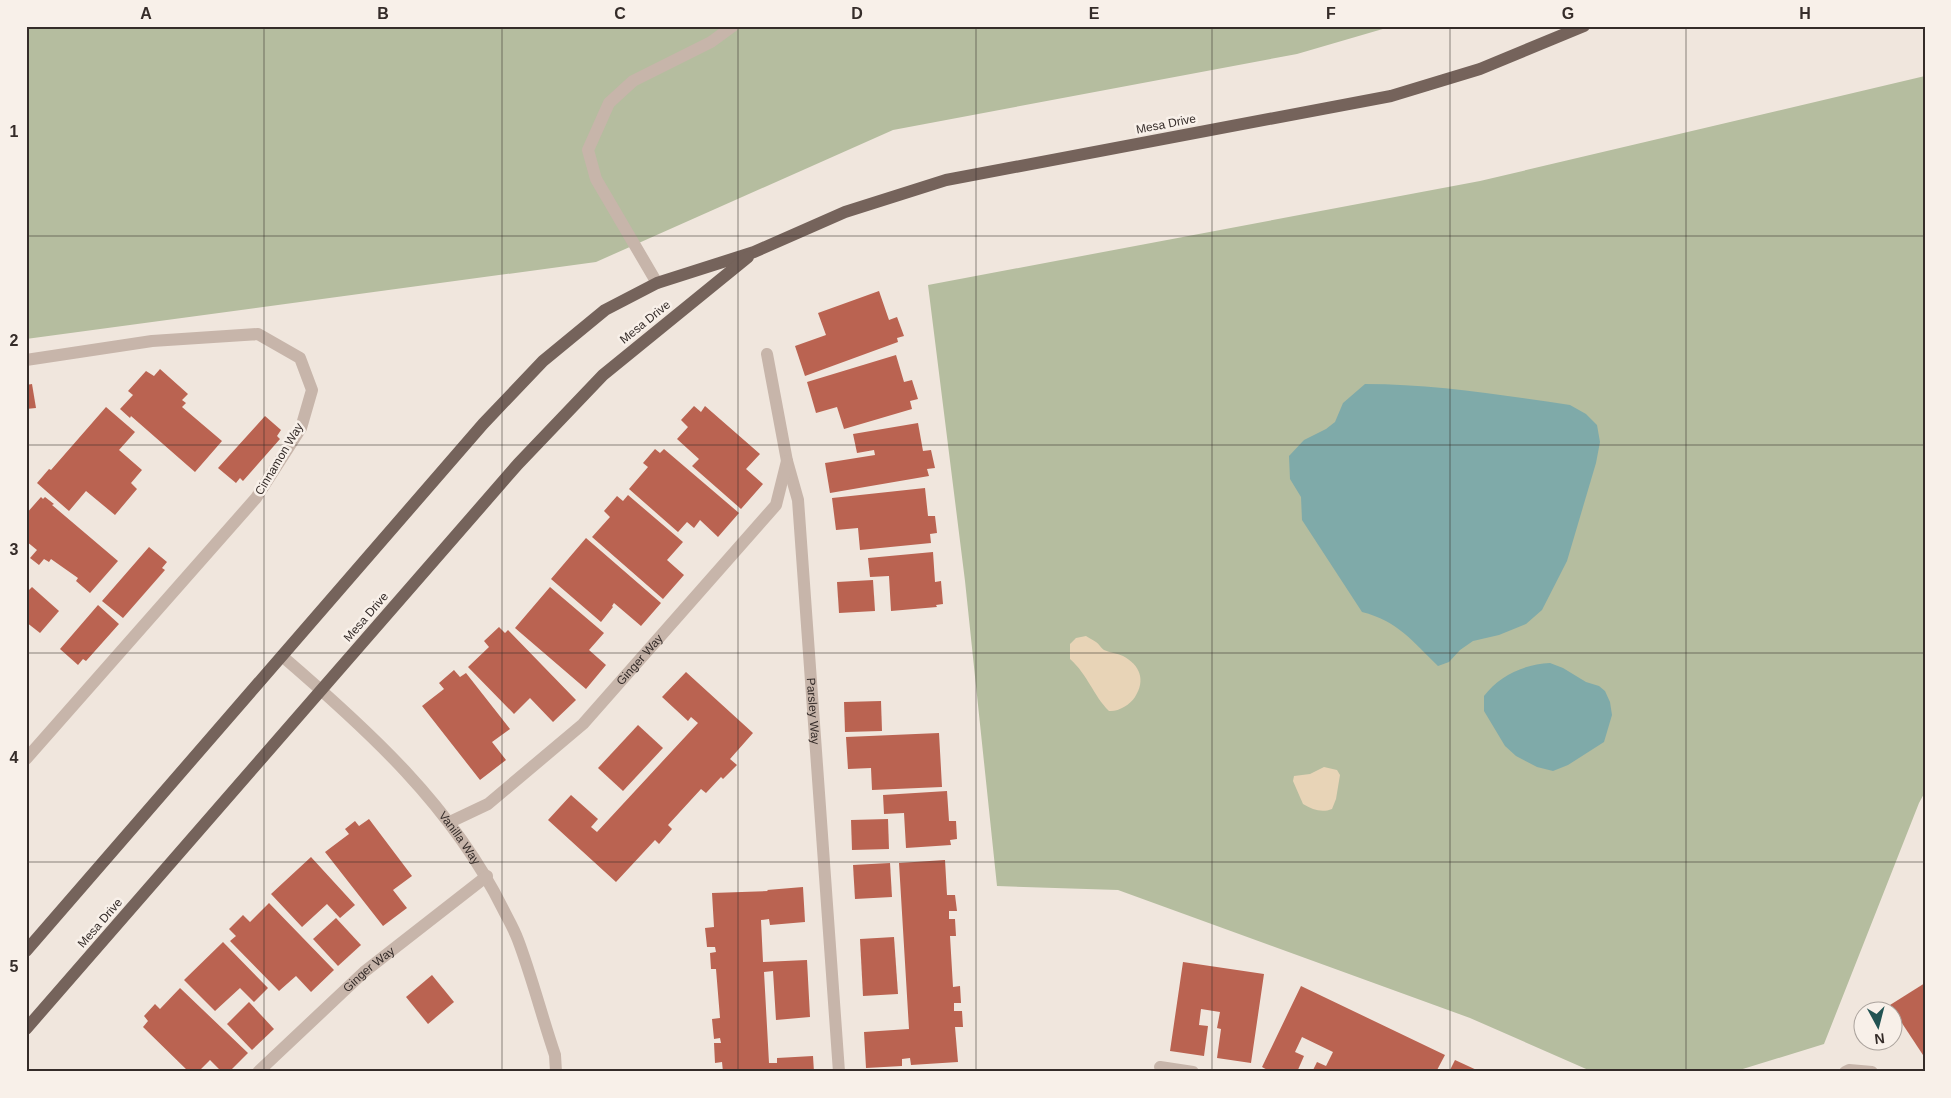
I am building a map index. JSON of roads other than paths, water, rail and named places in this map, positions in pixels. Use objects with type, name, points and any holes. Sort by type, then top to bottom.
[{"type":"main road","name":"Mesa Drive","points":[[26,951],[483,424],[543,361],[605,310],[657,283],[754,252],[844,212],[946,180],[1392,96],[1480,69],[1584,26]]},
{"type":"main road","name":"Mesa Drive","points":[[26,1030],[320,689],[518,464],[603,375],[754,252]]},
{"type":"street","points":[[657,283],[596,179],[588,150],[609,102],[633,81],[711,42],[733,26]]},
{"type":"street","name":"Cinnamon Way","points":[[26,360],[152,341],[258,334],[300,358],[312,390],[300,428],[256,498],[26,759]]},
{"type":"street","name":"Parsley Way","points":[[767,354],[786,461],[798,500],[839,1072]]},
{"type":"street","name":"Ginger Way","points":[[450,822],[488,804],[583,724],[776,505],[786,461]]},
{"type":"street","name":"Vanilla Way","points":[[282,656],[320,689],[416,782],[450,822],[487,876],[518,939],[555,1056],[556,1072]]},
{"type":"street","name":"Ginger Way","points":[[258,1072],[364,972],[487,876]]},
{"type":"street","points":[[1160,1067],[1193,1072]]},
{"type":"street","points":[[1845,1072],[1849,1070],[1872,1072]]},
{"type":"water","points":[[1365,384],[1442,388],[1570,405],[1586,414],[1597,425],[1600,442],[1596,463],[1567,561],[1542,610],[1526,624],[1499,635],[1473,641],[1460,650],[1449,662],[1438,666],[1395,626],[1362,612],[1302,520],[1301,497],[1290,479],[1289,456],[1304,440],[1326,429],[1335,422],[1343,403]]},
{"type":"water","points":[[1550,663],[1563,668],[1586,682],[1599,686],[1605,691],[1610,702],[1612,715],[1604,742],[1568,765],[1553,771],[1537,767],[1516,756],[1505,746],[1484,711],[1484,696],[1505,677],[1531,666]]}]
